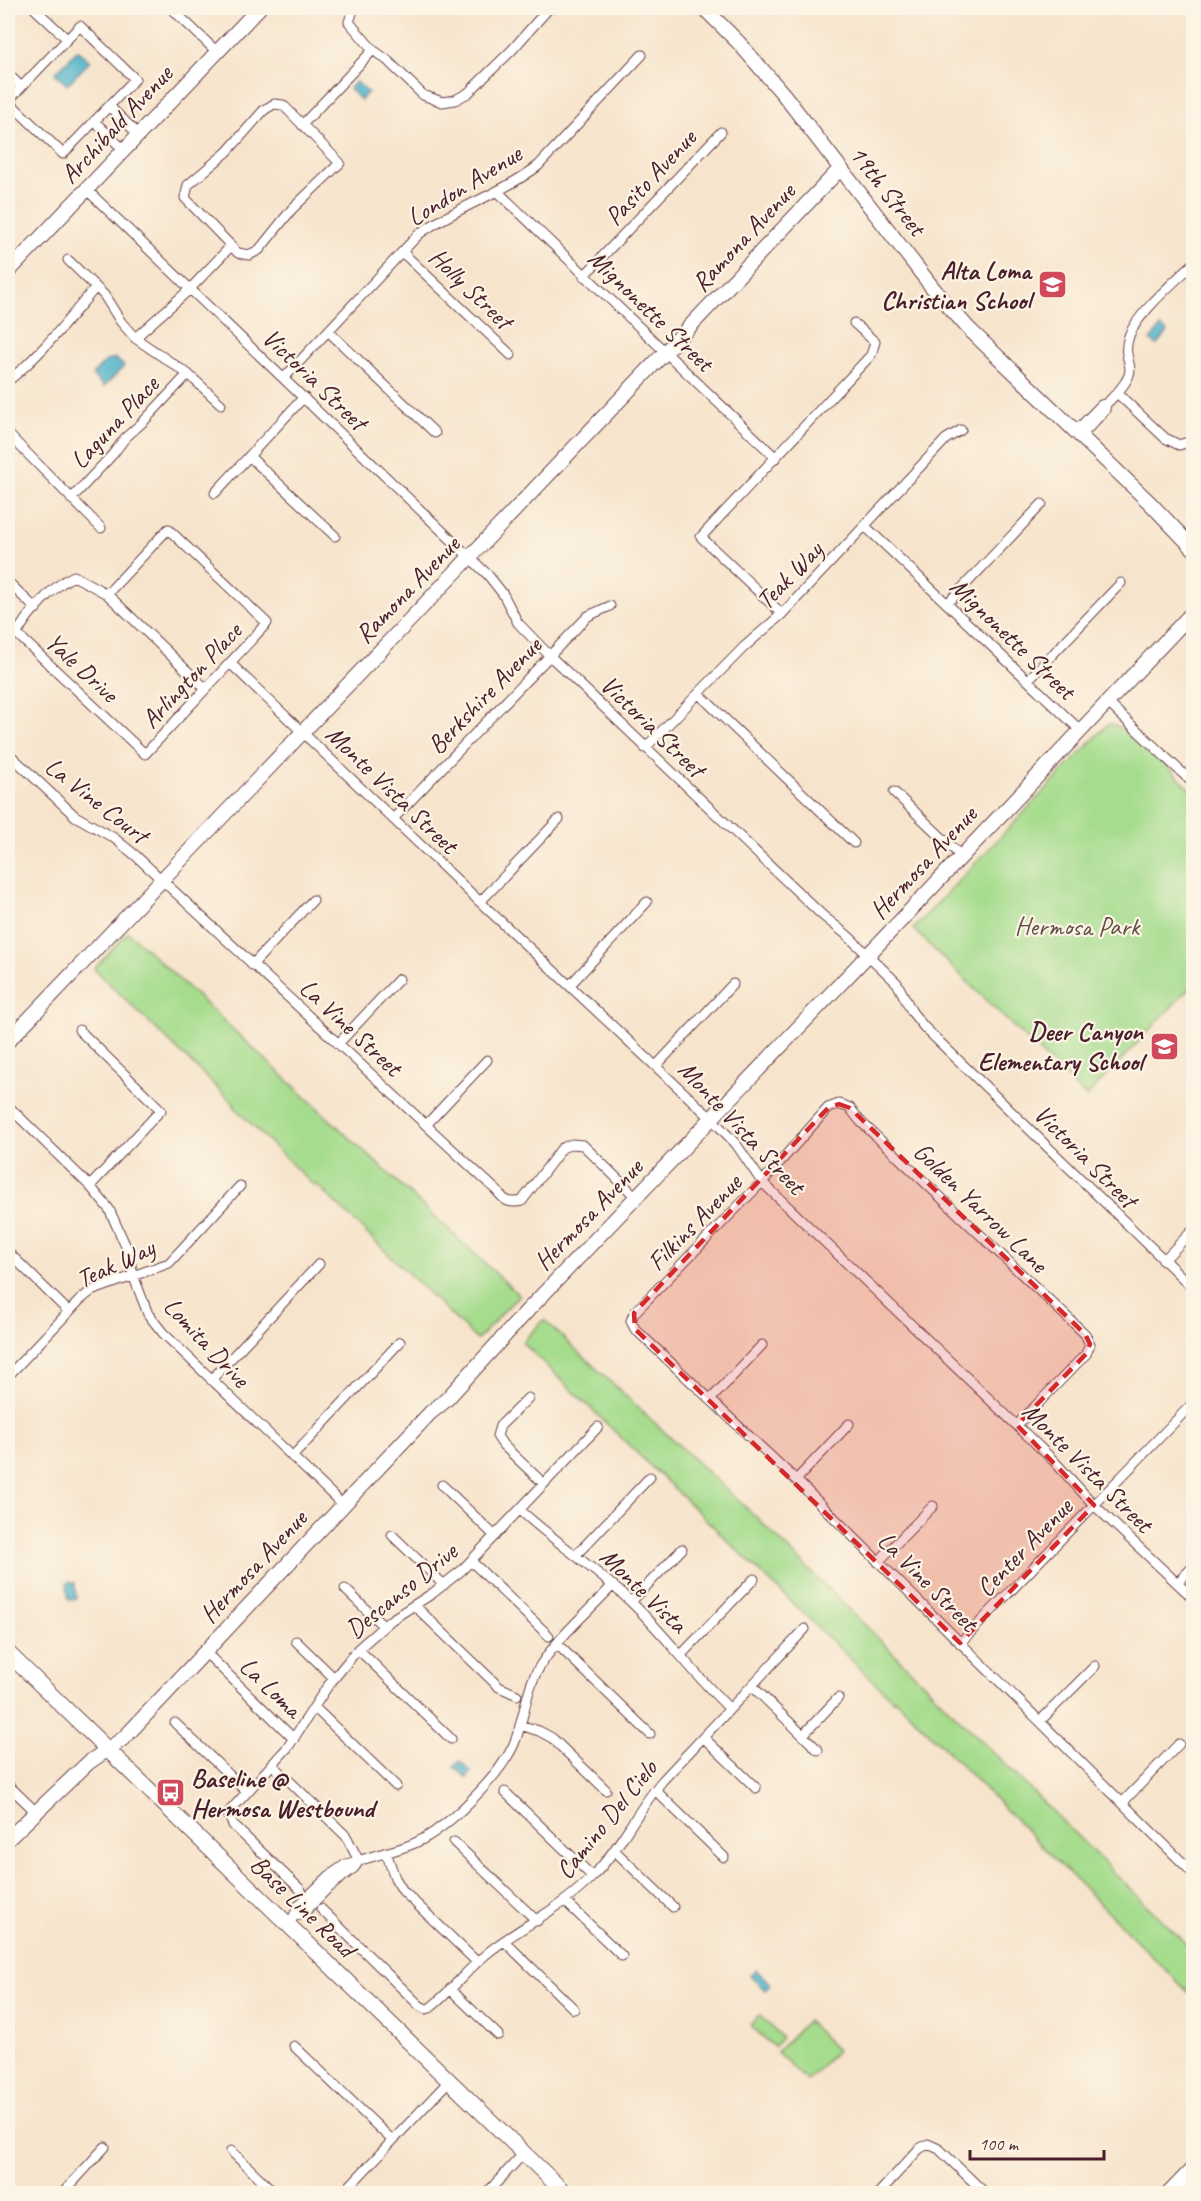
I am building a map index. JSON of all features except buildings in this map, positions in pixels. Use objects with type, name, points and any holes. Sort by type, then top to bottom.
[{"type":"main road","name":"Base Line Road","points":[[8,1653],[107,1750],[292,1920],[449,2081],[566,2193]]},
{"type":"main road","points":[[1169,2193],[1194,2168]]},
{"type":"street","points":[[34,8],[67,39]]},
{"type":"street","points":[[171,8],[217,52]]},
{"type":"street","name":"Archibald Avenue","points":[[8,272],[259,8]]},
{"type":"street","points":[[356,8],[349,22],[373,50],[387,60],[423,96],[442,102],[455,100],[468,93],[512,50],[549,8]]},
{"type":"street","name":"19th Street","points":[[704,8],[760,66],[932,287],[968,328],[1078,433],[1194,549]]},
{"type":"street","points":[[80,26],[135,79],[63,154],[8,101],[67,39],[80,26]]},
{"type":"street","points":[[302,125],[373,50]]},
{"type":"street","name":"London Avenue","points":[[284,378],[419,234],[435,222],[497,192],[537,166],[642,55]]},
{"type":"street","points":[[8,74],[21,87]]},
{"type":"street","points":[[274,104],[283,105],[302,125],[340,163],[292,209],[259,250],[249,255],[238,253],[185,198],[188,185],[227,152],[264,110],[274,104]]},
{"type":"street","points":[[109,106],[139,135]]},
{"type":"street","points":[[94,121],[125,151]]},
{"type":"street","name":"Pasito Avenue","points":[[585,276],[721,132]]},
{"type":"street","name":"Ramona Avenue","points":[[8,1041],[840,169]]},
{"type":"street","name":"Victoria Street","points":[[87,190],[488,575],[503,594],[518,622],[550,656],[822,915],[847,935],[897,983],[912,1012],[924,1027],[1194,1289]]},
{"type":"street","name":"Mignonette Street","points":[[497,192],[776,458]]},
{"type":"street","points":[[135,338],[190,290],[230,247]]},
{"type":"street","name":"Holly Street","points":[[402,252],[511,356]]},
{"type":"street","points":[[68,260],[104,295],[121,322],[135,338],[188,374],[221,405]]},
{"type":"street","points":[[1078,433],[1101,405],[1106,404],[1131,376],[1126,348],[1133,325],[1194,263]]},
{"type":"street","points":[[8,381],[52,340],[95,288]]},
{"type":"street","points":[[782,614],[701,537],[871,355],[875,342],[854,323]]},
{"type":"street","points":[[329,332],[435,433]]},
{"type":"street","name":"Laguna Place","points":[[71,499],[125,438],[188,374]]},
{"type":"street","points":[[1117,393],[1165,438],[1179,445],[1194,440]]},
{"type":"street","points":[[215,493],[304,398]]},
{"type":"street","name":"Teak Way","points":[[645,748],[744,647],[782,614],[946,439],[961,430]]},
{"type":"street","points":[[8,434],[102,528]]},
{"type":"street","points":[[249,456],[335,536]]},
{"type":"street","points":[[947,604],[1042,504]]},
{"type":"street","name":"Mignonette Street","points":[[865,526],[1081,731]]},
{"type":"street","name":"Arlington Place","points":[[106,594],[168,529],[267,623],[145,754]]},
{"type":"street","points":[[8,582],[36,609],[64,580],[74,576],[106,594],[206,689]]},
{"type":"street","points":[[1028,680],[1121,583]]},
{"type":"street","name":"Berkshire Avenue","points":[[393,819],[588,616],[610,606]]},
{"type":"street","name":"Yale Drive","points":[[36,609],[24,620],[17,634],[145,754]]},
{"type":"street","name":"Hermosa Avenue","points":[[8,1839],[88,1763],[125,1737],[342,1504],[430,1413],[446,1400],[528,1310],[1194,611]]},
{"type":"street","name":"Monte Vista Street","points":[[230,663],[480,902],[712,1119],[736,1144],[762,1182],[1017,1425],[1094,1505],[1194,1599]]},
{"type":"street","points":[[699,694],[855,843]]},
{"type":"street","points":[[1107,702],[1194,784]]},
{"type":"street","name":"La Vine Court","points":[[8,753],[75,816],[114,838],[161,880]]},
{"type":"street","points":[[894,792],[961,856]]},
{"type":"street","points":[[480,902],[559,819]]},
{"type":"street","name":"La Vine Street","points":[[161,880],[496,1190],[505,1202],[522,1201],[562,1148],[572,1144],[583,1145],[637,1198]]},
{"type":"street","points":[[252,965],[313,900]]},
{"type":"street","points":[[570,985],[647,902]]},
{"type":"street","points":[[338,1044],[399,979]]},
{"type":"street","points":[[656,1066],[733,984]]},
{"type":"street","points":[[79,1029],[161,1110],[90,1186]]},
{"type":"street","points":[[426,1125],[487,1060]]},
{"type":"street","name":"Filkins Avenue","points":[[632,1321],[634,1313],[762,1182],[828,1108],[839,1104]]},
{"type":"street","name":"Golden Yarrow Lane","points":[[839,1104],[850,1108],[1085,1334],[1090,1344],[1086,1354],[1017,1425]]},
{"type":"street","name":"Lomita Drive","points":[[8,1106],[90,1186],[109,1209],[128,1251],[133,1275],[148,1314],[163,1333],[342,1504]]},
{"type":"street","name":"Teak Way","points":[[8,1376],[91,1292],[169,1263],[240,1186]]},
{"type":"street","points":[[1163,1261],[1194,1229]]},
{"type":"street","points":[[8,1252],[69,1312]]},
{"type":"street","points":[[211,1380],[319,1264]]},
{"type":"street","name":"La Vine Street","points":[[632,1321],[635,1329],[796,1480],[1194,1874]]},
{"type":"street","points":[[292,1457],[400,1342]]},
{"type":"street","points":[[711,1399],[762,1345]]},
{"type":"street","points":[[528,1398],[500,1426],[497,1436],[503,1445],[544,1484]]},
{"type":"street","name":"Center Avenue","points":[[960,1643],[1194,1402]]},
{"type":"street","points":[[796,1480],[849,1424]]},
{"type":"street","name":"Descanso Drive","points":[[301,1890],[233,1825],[229,1812],[294,1739],[334,1678],[358,1649],[383,1626],[444,1585],[471,1561],[598,1427]]},
{"type":"street","points":[[576,1555],[650,1477]]},
{"type":"street","points":[[442,1485],[495,1536]]},
{"type":"street","points":[[878,1562],[933,1506]]},
{"type":"street","name":"Monte Vista","points":[[520,1510],[545,1533],[576,1555],[632,1602],[660,1630],[703,1683],[730,1709]]},
{"type":"street","points":[[392,1535],[444,1585]]},
{"type":"street","points":[[632,1602],[682,1549]]},
{"type":"street","points":[[471,1561],[549,1636]]},
{"type":"street","points":[[1178,1583],[1194,1566]]},
{"type":"street","points":[[681,1655],[754,1579]]},
{"type":"street","points":[[292,1920],[299,1905],[345,1864],[414,1844],[444,1825],[500,1766],[510,1750],[535,1675],[557,1644],[613,1585]]},
{"type":"street","points":[[345,1589],[383,1626]]},
{"type":"street","points":[[414,1605],[499,1687],[517,1695]]},
{"type":"street","name":"Camino Del Cielo","points":[[321,1909],[420,2006],[430,2008],[477,1962],[504,1941],[565,1901],[592,1876],[614,1850],[655,1790],[806,1629]]},
{"type":"street","points":[[296,1641],[334,1678]]},
{"type":"street","points":[[557,1644],[650,1734]]},
{"type":"street","points":[[358,1649],[451,1739]]},
{"type":"street","name":"La Loma","points":[[205,1652],[294,1739]]},
{"type":"street","points":[[1040,1721],[1095,1666]]},
{"type":"street","points":[[752,1686],[818,1750]]},
{"type":"street","points":[[802,1735],[838,1698]]},
{"type":"street","points":[[315,1707],[396,1786]]},
{"type":"street","points":[[175,1723],[247,1792]]},
{"type":"street","points":[[520,1725],[552,1738],[606,1790]]},
{"type":"street","points":[[703,1737],[756,1788]]},
{"type":"street","points":[[1123,1802],[1179,1744]]},
{"type":"street","points":[[273,1765],[346,1836],[359,1861]]},
{"type":"street","points":[[8,1785],[35,1811]]},
{"type":"street","points":[[655,1790],[724,1857]]},
{"type":"street","points":[[505,1792],[592,1876]]},
{"type":"street","points":[[454,1842],[537,1921]]},
{"type":"street","points":[[614,1850],[674,1907]]},
{"type":"street","points":[[386,1852],[395,1878],[403,1891],[477,1962]]},
{"type":"street","points":[[292,1920],[305,1912],[359,1861]]},
{"type":"street","points":[[565,1901],[622,1956]]},
{"type":"street","points":[[504,1941],[574,2009]]},
{"type":"street","points":[[450,1989],[498,2035]]},
{"type":"street","points":[[294,2046],[392,2140]]},
{"type":"street","points":[[342,2193],[449,2081]]},
{"type":"street","points":[[879,2193],[919,2149],[928,2144],[939,2149],[986,2193]]},
{"type":"street","points":[[62,2193],[105,2147]]},
{"type":"street","points":[[231,2151],[276,2193]]},
{"type":"street","points":[[486,2193],[524,2153]]},
{"type":"highlighted area","points":[[839,1104],[850,1108],[1085,1334],[1090,1344],[1086,1354],[1017,1425],[1094,1505],[960,1643],[635,1329],[634,1313],[828,1108]]},
{"type":"green space","name":"Hermosa Park","points":[[1108,724],[1129,733],[1141,742],[1193,792],[1193,984],[1086,1097],[913,929]]},
{"type":"green space","points":[[128,932],[519,1295],[477,1340],[316,1184],[314,1186],[234,1107],[235,1105],[94,969]]},
{"type":"green space","points":[[544,1320],[756,1517],[1193,1951],[1193,1997],[895,1699],[893,1700],[522,1342]]},
{"type":"green space","points":[[759,2015],[782,2037],[774,2047],[750,2025]]},
{"type":"green space","points":[[807,2021],[837,2050],[807,2081],[777,2052]]},
{"type":"water","points":[[78,50],[90,61],[67,85],[55,73]]},
{"type":"water","points":[[356,82],[368,92],[361,100],[349,89]]},
{"type":"water","points":[[1161,327],[1168,332],[1157,345],[1150,340]]},
{"type":"water","points":[[115,358],[124,366],[104,387],[92,375],[106,361]]},
{"type":"water","points":[[69,1581],[75,1583],[76,1599],[68,1598]]},
{"type":"water","points":[[460,1761],[471,1772],[467,1778],[454,1767]]},
{"type":"water","points":[[756,1970],[771,1984],[765,1990],[750,1976]]},
{"type":"place","name":"Alta Loma Christian School","points":[[1052,285]]},
{"type":"place","name":"Deer Canyon Elementary School","points":[[1164,1046]]},
{"type":"place","name":"Baseline @ Hermosa Westbound","points":[[170,1793]]}]
